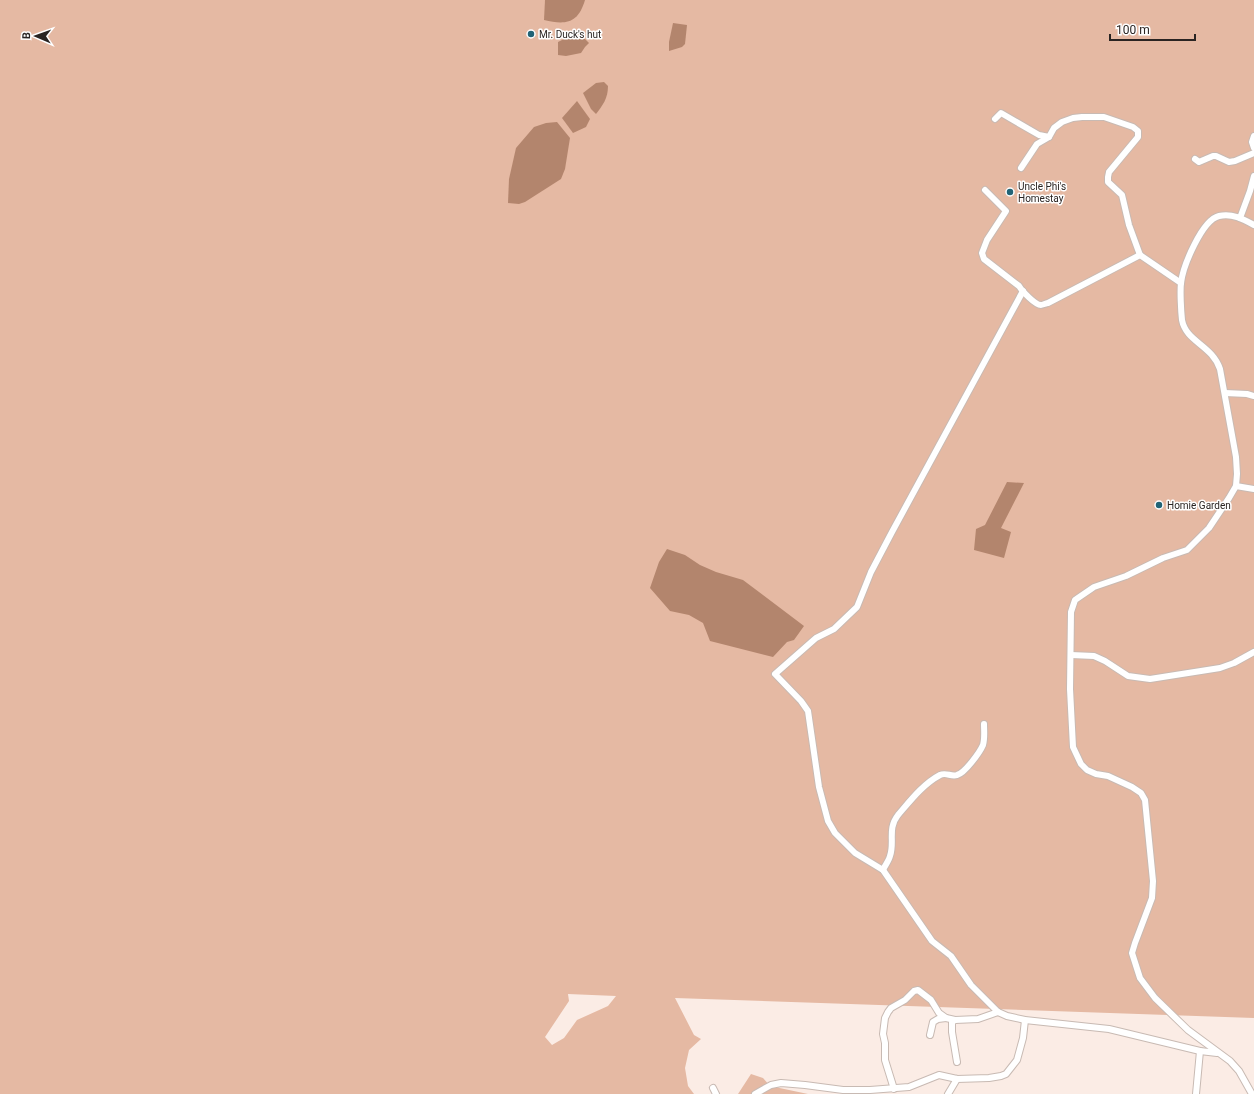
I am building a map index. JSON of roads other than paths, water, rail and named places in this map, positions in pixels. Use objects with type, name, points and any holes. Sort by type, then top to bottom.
[{"type":"street","points":[[995,119],[1001,113],[1039,135],[1048,137]]},
{"type":"street","points":[[1021,168],[1037,144],[1048,137],[1054,128],[1062,122],[1082,117],[1104,117],[1134,127],[1138,131],[1138,137],[1109,172],[1108,182],[1122,195],[1129,225],[1140,255],[1181,283]]},
{"type":"street","points":[[1254,136],[1252,142],[1254,148]]},
{"type":"street","points":[[1195,160],[1199,162],[1216,156],[1229,162],[1254,154]]},
{"type":"street","points":[[1240,218],[1254,176]]},
{"type":"street","points":[[985,190],[1006,211],[987,240],[982,253],[984,259],[1019,286],[1037,303],[1042,305],[1140,255]]},
{"type":"street","points":[[1252,1094],[1239,1071],[1230,1061],[1188,1030],[1155,998],[1140,978],[1132,953],[1152,898],[1153,881],[1145,800],[1132,786],[1087,770],[1081,764],[1073,747],[1070,689],[1071,612],[1075,600],[1102,583],[1126,576],[1163,558],[1187,550],[1209,528],[1236,486],[1236,457],[1218,361],[1208,349],[1196,340],[1184,327],[1182,318],[1181,283],[1192,249],[1199,235],[1213,219],[1219,216],[1230,215],[1254,225]]},
{"type":"street","points":[[1023,291],[892,532],[871,572],[857,607],[834,629],[816,638],[775,674],[801,701],[808,711],[820,787],[828,822],[835,833],[855,853],[883,870],[932,941],[951,956],[971,985],[998,1012],[1007,1016],[1025,1020],[1109,1029],[1200,1051],[1219,1053]]},
{"type":"street","points":[[1225,393],[1247,394],[1254,396]]},
{"type":"street","points":[[1236,486],[1254,489]]},
{"type":"street","points":[[1071,655],[1094,656],[1105,661],[1128,676],[1150,679],[1220,668],[1234,663],[1254,652]]},
{"type":"street","points":[[883,870],[890,856],[891,833],[897,817],[922,789],[939,776],[944,774],[957,775],[971,763],[982,747],[984,724]]},
{"type":"street","points":[[894,1089],[885,1060],[884,1027],[888,1012],[891,1008],[905,1000],[914,991],[918,990],[931,1000],[939,1013],[946,1018]]},
{"type":"street","points":[[930,1035],[933,1022],[938,1019],[946,1018],[955,1020],[978,1018],[998,1012]]},
{"type":"street","points":[[955,1020],[952,1022],[952,1026],[957,1062]]},
{"type":"street","points":[[755,1094],[771,1085],[781,1083],[805,1084],[843,1092],[909,1088],[939,1076],[957,1079],[989,1078],[1006,1074],[1017,1060],[1023,1038],[1025,1020]]},
{"type":"street","points":[[1196,1094],[1200,1051]]},
{"type":"street","points":[[948,1094],[957,1079]]},
{"type":"place","name":"Mr. Duck's hut","points":[[531,34]]},
{"type":"place","name":"Uncle Phi's Homestay","points":[[1010,192]]},
{"type":"place","name":"Homie Garden","points":[[1159,505]]}]
